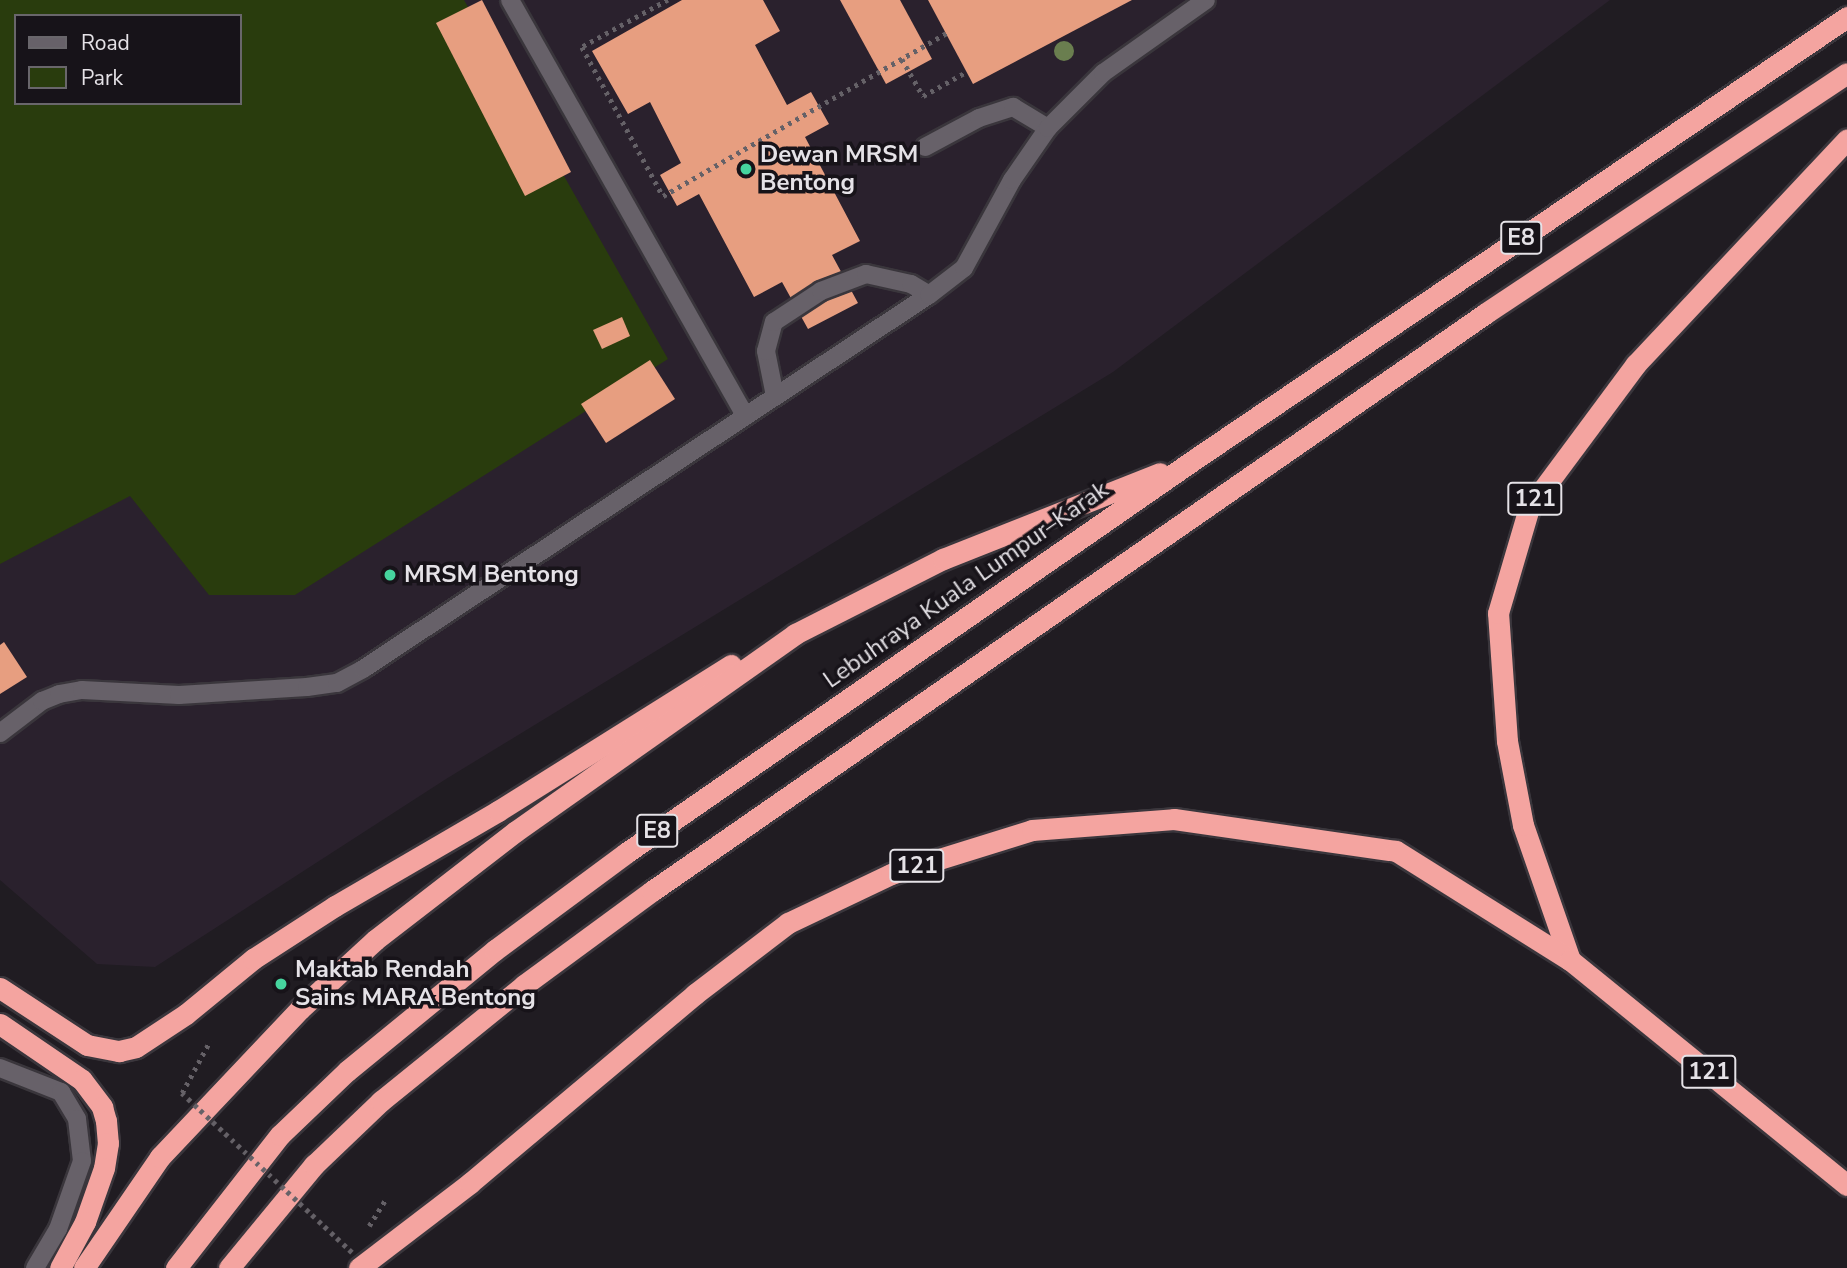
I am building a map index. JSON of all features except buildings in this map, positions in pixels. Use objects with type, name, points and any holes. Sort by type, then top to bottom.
[{"type":"highway","name":"Lebuhraya Kuala Lumpur–Karak","points":[[176,1268],[280,1135],[347,1071],[495,950],[626,853],[1195,459],[1847,17]]},
{"type":"highway","name":"E8","points":[[229,1268],[314,1165],[381,1101],[524,985],[652,891],[1486,313],[1847,73]]},
{"type":"highway","name":"121","points":[[1570,960],[1523,825],[1507,741],[1499,613],[1529,508],[1636,364],[1847,139]]},
{"type":"highway","points":[[0,988],[87,1045],[119,1051],[136,1047],[186,1014],[253,958],[335,906],[498,811],[721,670],[943,559],[1195,459]]},
{"type":"highway","points":[[84,1268],[160,1157],[300,1009],[375,940],[516,831],[796,634]]},
{"type":"highway","name":"121","points":[[356,1260],[470,1183],[695,993],[788,923],[891,874],[1032,830],[1174,819],[1396,852],[1570,960],[1847,1185]]},
{"type":"highway","points":[[0,1024],[82,1080],[102,1107],[106,1121],[108,1143],[104,1168],[85,1222],[60,1268]]},
{"type":"street","points":[[510,0],[745,416]]},
{"type":"street","points":[[0,733],[42,701],[82,690],[179,695],[337,683],[466,604],[929,295],[964,268],[1012,180],[1048,128],[1103,73],[1206,0]]},
{"type":"street","points":[[925,147],[979,118],[1013,107],[1048,128]]},
{"type":"street","points":[[775,396],[766,351],[774,322],[821,291],[866,274],[911,284],[929,295]]},
{"type":"street","points":[[0,1068],[61,1092],[77,1119],[82,1161],[58,1229],[35,1268]]},
{"type":"path","points":[[668,0],[618,31],[582,47],[663,196],[946,33]]},
{"type":"path","points":[[902,59],[923,96],[966,72]]},
{"type":"path","points":[[210,1041],[182,1093],[356,1260]]},
{"type":"shaded area","name":"MRSM Bentong","points":[[0,0],[1610,0],[1113,372],[446,779],[155,967],[97,964],[0,880]]},
{"type":"green space","points":[[0,0],[464,0],[668,359],[295,595],[209,595],[130,496],[0,564]]},
{"type":"place","name":"Dewan MRSM Bentong","points":[[746,169]]},
{"type":"place","name":"MRSM Bentong","points":[[390,575]]},
{"type":"place","name":"Maktab Rendah Sains MARA Bentong","points":[[281,984]]}]
